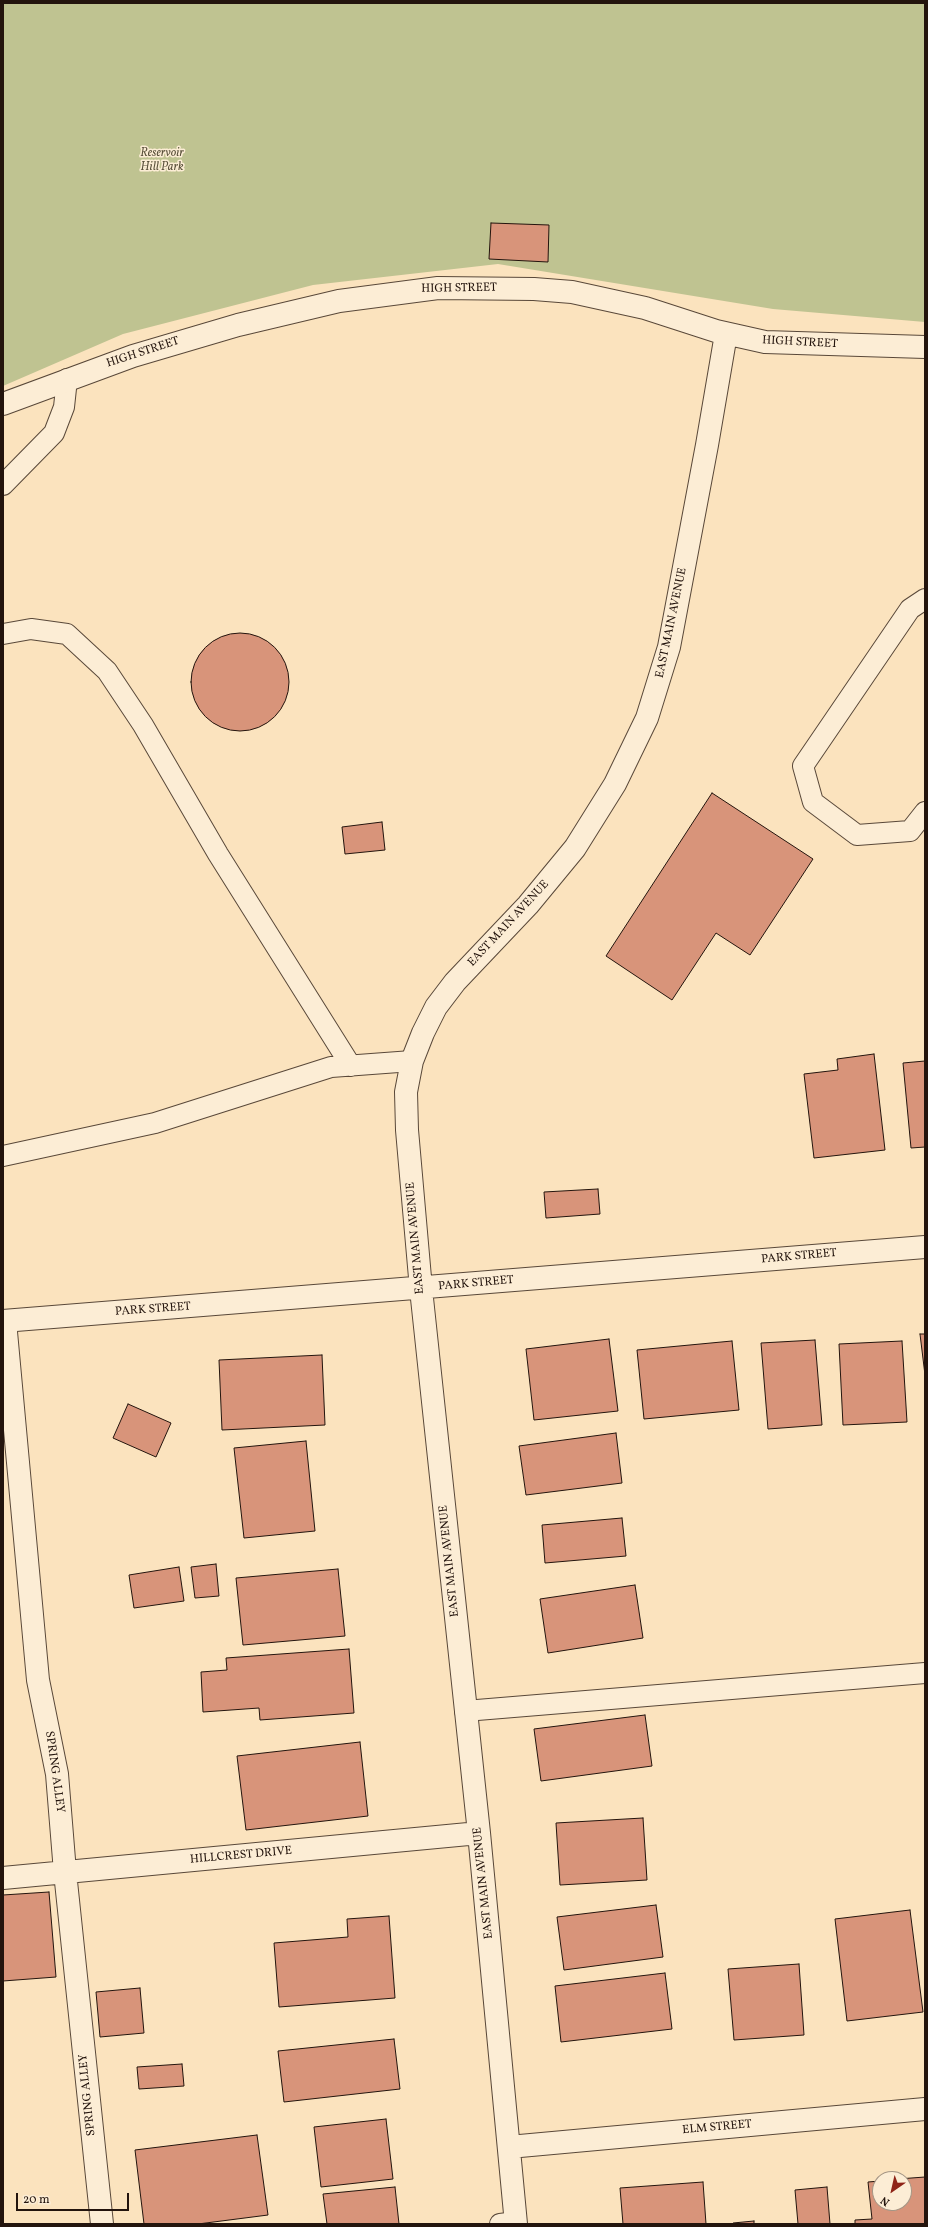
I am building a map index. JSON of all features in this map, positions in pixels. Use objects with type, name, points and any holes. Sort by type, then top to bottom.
[{"type":"street","name":"HIGH STREET","points":[[3,404],[67,379],[186,339],[290,312],[346,300],[438,288],[534,289],[572,292],[645,308],[726,334],[765,342],[925,347]]},
{"type":"street","name":"EAST MAIN AVENUE","points":[[511,2223],[509,2147],[479,1833],[421,1288],[407,1130],[406,1092],[412,1061],[423,1033],[436,1007],[455,982],[532,900],[575,848],[615,784],[647,718],[669,647],[707,446],[726,334]]},
{"type":"street","name":"PARK STREET","points":[[4,1321],[925,1247]]},
{"type":"street","name":"SPRING ALLEY","points":[[4,1321],[38,1680],[57,1774],[65,1872],[102,2224]]},
{"type":"street","name":"HILLCREST DRIVE","points":[[3,1878],[479,1833]]},
{"type":"street","name":"ELM STREET","points":[[509,2147],[925,2109]]},
{"type":"lane","points":[[3,485],[54,433],[64,407],[67,379]]},
{"type":"lane","points":[[925,599],[910,609],[802,766],[813,802],[857,835],[910,831],[925,812]]},
{"type":"lane","points":[[3,634],[31,628],[67,634],[107,671],[143,725],[218,854],[351,1066]]},
{"type":"lane","points":[[3,1156],[155,1124],[331,1067],[412,1061]]},
{"type":"lane","points":[[465,1711],[925,1673]]},
{"type":"green space","name":"Reservoir Hill Park","points":[[3,3],[925,3],[925,322],[773,309],[498,264],[313,285],[123,334],[3,386]]},
{"type":"building","points":[[491,223],[549,225],[548,262],[489,259]]},
{"type":"building","points":[[230,633],[250,633],[259,636],[275,647],[286,663],[289,672],[289,692],[286,701],[275,717],[259,728],[250,731],[230,731],[213,723],[205,717],[199,709],[191,692],[191,672],[199,655],[205,647],[213,641]]},
{"type":"building","points":[[712,793],[813,859],[750,955],[716,933],[672,1000],[606,956]]},
{"type":"building","points":[[382,822],[385,850],[345,854],[342,827]]},
{"type":"building","points":[[874,1054],[885,1150],[814,1158],[804,1074],[838,1070],[837,1059]]},
{"type":"building","points":[[925,1061],[925,1147],[911,1148],[903,1063]]},
{"type":"building","points":[[598,1189],[600,1214],[546,1218],[544,1192]]},
{"type":"building","points":[[920,1334],[925,1334],[925,1375]]},
{"type":"building","points":[[609,1339],[618,1411],[534,1420],[526,1349]]},
{"type":"building","points":[[815,1340],[822,1425],[768,1429],[761,1343]]},
{"type":"building","points":[[732,1341],[739,1410],[644,1419],[637,1350]]},
{"type":"building","points":[[902,1341],[907,1422],[843,1425],[839,1344]]},
{"type":"building","points":[[322,1355],[325,1425],[222,1430],[219,1360]]},
{"type":"building","points":[[128,1404],[171,1423],[156,1457],[113,1438]]},
{"type":"building","points":[[616,1433],[622,1483],[526,1495],[519,1446]]},
{"type":"building","points":[[306,1441],[315,1531],[244,1538],[234,1448]]},
{"type":"building","points":[[622,1518],[626,1556],[545,1563],[542,1525]]},
{"type":"building","points":[[216,1564],[219,1596],[195,1598],[191,1567]]},
{"type":"building","points":[[179,1567],[184,1601],[134,1608],[129,1575]]},
{"type":"building","points":[[338,1569],[345,1636],[243,1645],[236,1578]]},
{"type":"building","points":[[635,1585],[643,1638],[548,1653],[540,1599]]},
{"type":"building","points":[[349,1649],[354,1713],[260,1720],[259,1708],[203,1712],[201,1672],[227,1670],[226,1658]]},
{"type":"building","points":[[645,1715],[652,1766],[541,1781],[534,1729]]},
{"type":"building","points":[[360,1742],[368,1816],[246,1830],[237,1756]]},
{"type":"building","points":[[643,1818],[647,1880],[560,1885],[556,1823]]},
{"type":"building","points":[[49,1892],[56,1977],[3,1981],[3,1895]]},
{"type":"building","points":[[656,1905],[663,1957],[564,1970],[557,1917]]},
{"type":"building","points":[[910,1910],[923,2012],[847,2021],[835,1919]]},
{"type":"building","points":[[389,1916],[395,1998],[279,2007],[274,1943],[348,1937],[347,1919]]},
{"type":"building","points":[[799,1964],[804,2035],[734,2040],[728,1969]]},
{"type":"building","points":[[665,1973],[672,2029],[561,2042],[555,1986]]},
{"type":"building","points":[[140,1988],[144,2033],[100,2037],[96,1992]]},
{"type":"building","points":[[394,2039],[400,2089],[284,2102],[278,2051]]},
{"type":"building","points":[[182,2064],[184,2086],[139,2089],[137,2067]]},
{"type":"building","points":[[386,2119],[393,2179],[321,2187],[314,2127]]},
{"type":"building","points":[[257,2135],[268,2215],[198,2224],[144,2224],[135,2150]]},
{"type":"building","points":[[925,2177],[925,2224],[855,2224],[855,2220],[872,2219],[868,2182],[872,2182],[872,2211],[912,2211],[912,2178]]},
{"type":"building","points":[[703,2182],[706,2224],[623,2224],[620,2188]]},
{"type":"building","points":[[395,2187],[399,2224],[327,2224],[323,2194]]},
{"type":"building","points":[[827,2187],[830,2224],[798,2224],[795,2190]]},
{"type":"building","points":[[754,2221],[754,2224],[733,2224],[733,2223]]}]
